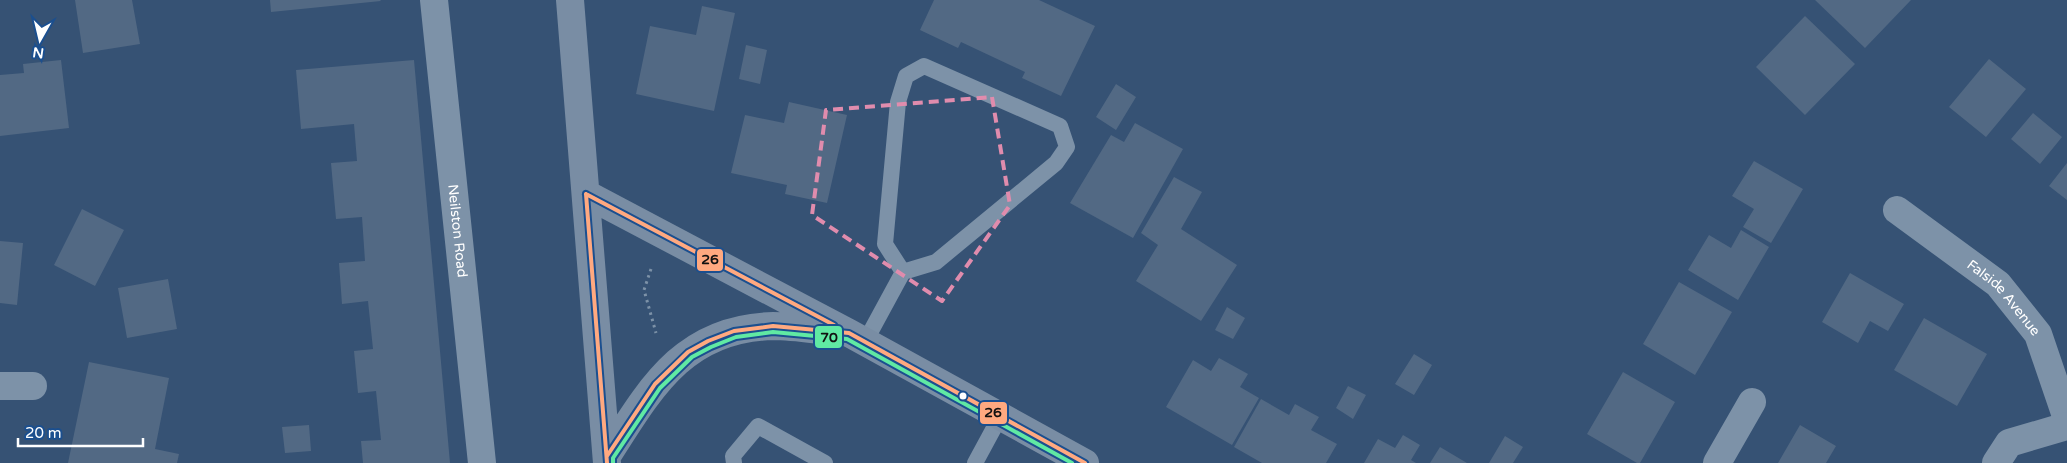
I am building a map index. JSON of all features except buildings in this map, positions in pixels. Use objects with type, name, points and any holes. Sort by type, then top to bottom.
[{"type":"street","name":"Neilston Road","points":[[434,0],[482,463]]},
{"type":"street","points":[[570,0],[607,459]]},
{"type":"street","points":[[586,194],[1001,415],[1085,463]]},
{"type":"street","name":"Falside Avenue","points":[[1897,210],[1998,284],[2038,334],[2067,418]]},
{"type":"street","points":[[607,459],[643,400],[667,372],[688,352],[708,340],[734,331],[773,326],[857,338]]},
{"type":"street","points":[[0,386],[33,386]]},
{"type":"street","points":[[1717,463],[1752,402]]},
{"type":"street","points":[[1996,463],[2009,443],[2067,426]]},
{"type":"lane","points":[[857,338],[903,272],[936,262],[1056,163],[1067,146],[1060,126],[924,66],[906,76],[898,102],[885,244],[903,272]]},
{"type":"lane","points":[[974,463],[1001,415]]},
{"type":"lane","points":[[734,463],[733,456],[758,426],[825,463]]},
{"type":"path","points":[[663,235],[644,290],[667,372]]},
{"type":"highlighted area","points":[[992,97],[1010,205],[942,301],[812,215],[826,110]]},
{"type":"transit line","name":"26","points":[[586,194],[834,325]]},
{"type":"transit line","name":"26","points":[[586,194],[607,463]]},
{"type":"transit line","name":"26","points":[[607,456],[655,384],[688,352],[708,341],[734,331],[773,326],[849,333],[1085,463]]},
{"type":"transit line","name":"70","points":[[613,463],[613,458],[660,388],[692,357],[736,337],[773,332],[847,339],[1072,463]]}]
